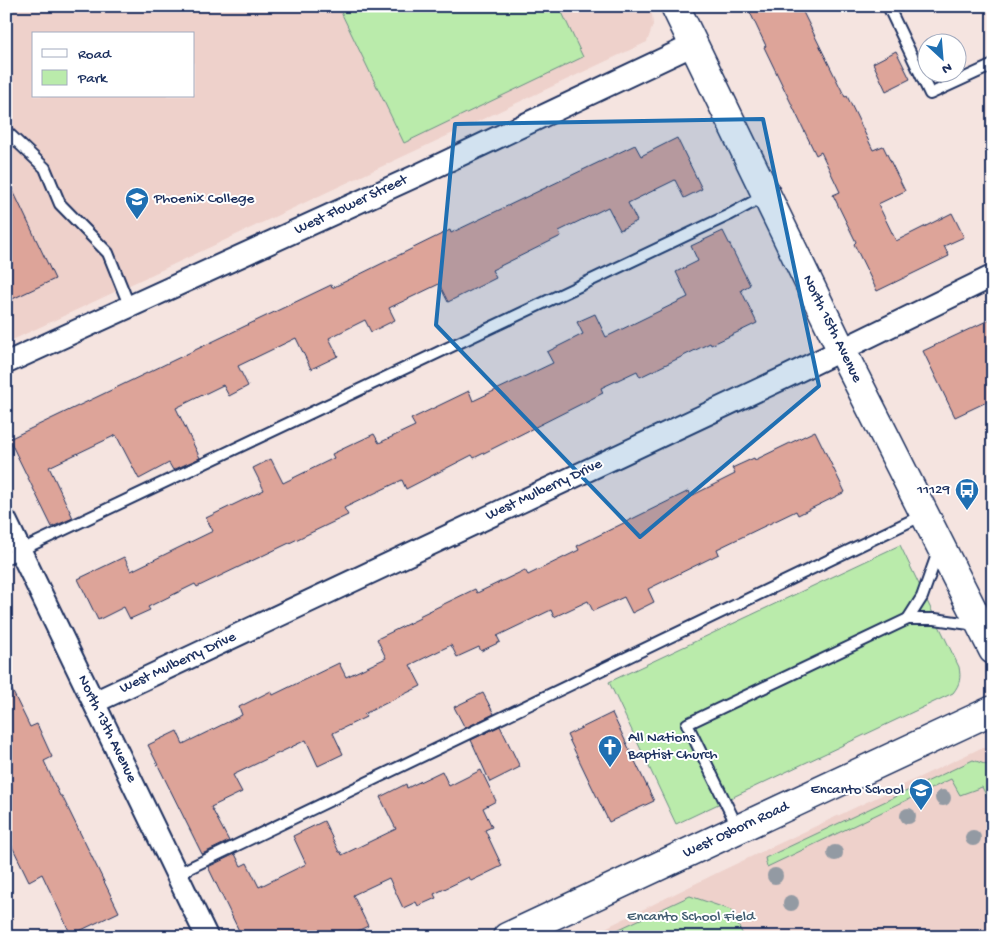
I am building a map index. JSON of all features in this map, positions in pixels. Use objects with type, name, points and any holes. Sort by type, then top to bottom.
[{"type":"street","name":"North 15th Avenue","points":[[675,6],[841,349],[993,650]]},
{"type":"street","name":"West Flower Street","points":[[6,363],[435,167],[693,45]]},
{"type":"street","name":"West Mulberry Drive","points":[[95,702],[993,276]]},
{"type":"street","name":"North 13th Avenue","points":[[6,521],[13,554],[95,702],[207,937]]},
{"type":"street","name":"West Osborn Road","points":[[506,937],[993,710]]},
{"type":"lane","points":[[888,6],[930,94],[993,65]]},
{"type":"lane","points":[[6,132],[44,168],[60,204],[108,253],[130,305]]},
{"type":"lane","points":[[13,554],[729,215],[767,194]]},
{"type":"lane","points":[[177,874],[924,515]]},
{"type":"lane","points":[[908,619],[922,597],[940,546]]},
{"type":"lane","points":[[738,829],[687,724],[908,619],[934,619],[981,626]]},
{"type":"highlighted area","points":[[763,119],[819,386],[640,537],[436,325],[455,124]]},
{"type":"shaded area","name":"Phoenix College","points":[[6,6],[648,6],[652,14],[653,25],[647,42],[6,343]]},
{"type":"shaded area","name":"Encanto School","points":[[981,748],[993,748],[993,937],[587,937],[721,871]]},
{"type":"green space","points":[[338,6],[559,6],[583,57],[404,143]]},
{"type":"green space","points":[[900,545],[959,667],[959,681],[953,693],[676,824],[609,682]]},
{"type":"green space","points":[[973,760],[993,767],[993,809],[982,787],[960,795],[951,779],[767,867],[765,858]]},
{"type":"green space","name":"Encanto School Field","points":[[690,896],[731,910],[744,937],[602,937]]},
{"type":"building","points":[[747,6],[800,6],[873,150],[883,146],[905,191],[878,204],[896,241],[952,213],[964,237],[944,246],[949,256],[877,291],[833,195],[840,192],[821,152],[816,155],[764,47],[766,46]]},
{"type":"building","points":[[896,51],[910,79],[886,91],[873,63]]},
{"type":"building","points":[[677,138],[702,189],[684,198],[675,180],[628,203],[637,221],[620,230],[608,207],[559,231],[561,236],[492,270],[496,278],[448,302],[439,284],[389,308],[395,320],[371,332],[365,320],[329,338],[338,356],[311,369],[296,338],[238,366],[248,386],[229,396],[223,385],[176,408],[200,458],[173,470],[169,463],[139,479],[116,435],[49,467],[73,518],[52,527],[9,439],[331,285],[332,288],[450,230],[451,233],[635,145],[641,156]]},
{"type":"building","points":[[6,176],[55,279],[6,302]]},
{"type":"building","points":[[723,231],[750,285],[741,290],[757,323],[711,345],[710,343],[640,377],[637,371],[601,388],[603,393],[474,458],[472,455],[406,489],[402,480],[344,508],[348,515],[197,587],[195,584],[148,607],[150,610],[130,619],[124,607],[98,620],[78,579],[124,557],[131,571],[213,531],[206,518],[264,490],[253,468],[271,459],[283,483],[334,458],[332,454],[374,434],[379,443],[415,426],[411,419],[469,391],[473,401],[553,363],[547,352],[583,334],[577,322],[595,314],[606,337],[688,297],[676,272],[698,261],[691,246]]},
{"type":"building","points":[[993,318],[993,399],[955,417],[923,351]]},
{"type":"building","points":[[815,431],[845,492],[798,515],[796,511],[717,549],[719,554],[648,589],[654,602],[632,613],[624,597],[593,611],[588,601],[554,617],[551,610],[497,636],[500,642],[481,651],[479,647],[457,657],[451,645],[410,665],[421,686],[364,714],[366,717],[333,733],[343,754],[318,766],[306,740],[233,775],[242,792],[211,807],[229,841],[202,854],[148,745],[177,731],[183,744],[242,715],[239,707],[271,691],[273,695],[339,663],[346,677],[386,658],[377,639],[420,618],[419,616],[475,589],[477,593],[525,570],[528,575],[579,550],[577,546],[689,491],[691,496],[735,474],[732,468],[754,458],[755,460]]},
{"type":"building","points":[[6,678],[30,727],[37,724],[52,757],[44,761],[119,912],[71,935],[42,874],[29,881],[6,834]]},
{"type":"building","points":[[483,693],[494,714],[465,728],[454,707]]},
{"type":"building","name":"All Nations Baptist Church","points":[[612,713],[654,801],[609,822],[567,735]]},
{"type":"building","points":[[500,726],[520,767],[490,782],[471,740]]},
{"type":"building","points":[[481,770],[496,801],[483,808],[492,827],[485,830],[502,866],[471,881],[469,877],[434,894],[436,898],[418,906],[416,902],[403,908],[389,878],[353,895],[368,926],[345,937],[242,937],[208,867],[235,854],[241,866],[247,863],[259,887],[306,864],[293,836],[324,821],[342,855],[396,829],[380,797],[406,784],[407,788],[442,771],[449,786]]},
{"type":"place","name":"Phoenix College","points":[[137,220]]},
{"type":"place","name":"11129","points":[[967,511]]},
{"type":"place","name":"All Nations Baptist Church","points":[[610,768]]},
{"type":"place","name":"Encanto School","points":[[921,811]]}]
